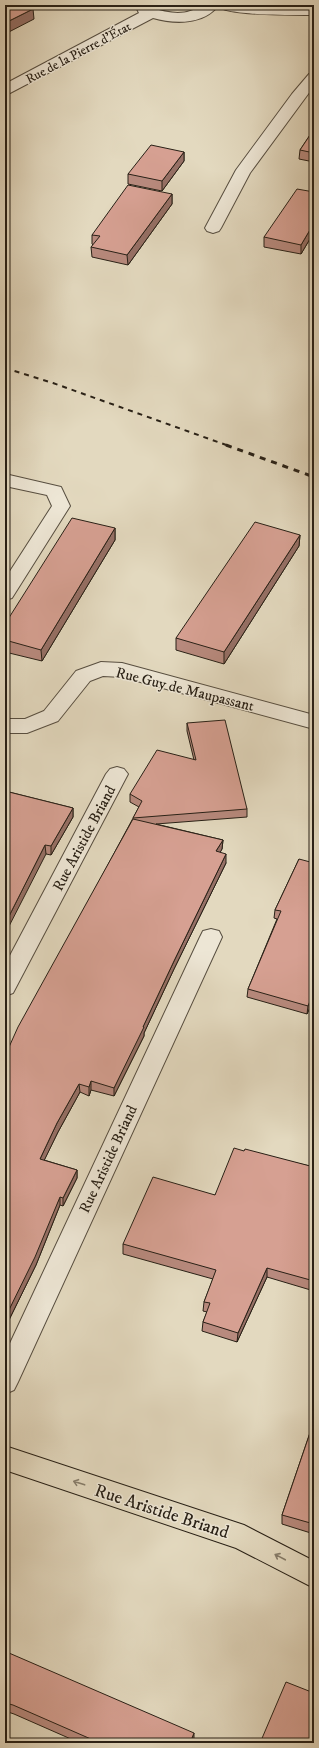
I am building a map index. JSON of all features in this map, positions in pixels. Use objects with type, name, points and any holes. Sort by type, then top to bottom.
[{"type":"main road","name":"Rue Aristide Briand","points":[[5,1458],[244,1538],[314,1575]]},
{"type":"street","points":[[146,9],[169,18],[198,15],[211,5]]},
{"type":"street","points":[[224,5],[257,10],[314,11]]},
{"type":"street","name":"Rue de la Pierre d'État","points":[[5,90],[146,9]]},
{"type":"street","points":[[213,228],[242,173],[297,97],[314,77]]},
{"type":"street","points":[[5,480],[54,491],[61,506],[5,594]]},
{"type":"street","name":"Rue Guy de Maupassant","points":[[5,726],[27,726],[51,716],[83,676],[101,670],[122,670],[314,722]]},
{"type":"street","name":"Rue Aristide Briand","points":[[5,987],[118,774]]},
{"type":"street","name":"Rue Aristide Briand","points":[[5,1382],[211,937]]},
{"type":"building","points":[[5,5],[24,5],[33,9],[5,23]]},
{"type":"building","points":[[314,129],[314,153],[300,150]]},
{"type":"building","points":[[151,145],[184,152],[162,181],[128,174]]},
{"type":"building","points":[[128,185],[172,194],[127,255],[91,247],[100,236],[92,235]]},
{"type":"building","points":[[297,189],[314,192],[314,223],[301,245],[264,237]]},
{"type":"building","points":[[72,518],[115,528],[41,650],[5,640],[5,624]]},
{"type":"building","points":[[255,522],[300,535],[224,652],[176,638]]},
{"type":"building","points":[[225,720],[247,809],[133,818],[142,801],[130,794],[157,750],[196,760],[187,723]]},
{"type":"building","points":[[311,757],[314,757],[314,769]]},
{"type":"building","points":[[5,791],[73,808],[51,846],[45,845],[5,924]]},
{"type":"building","points":[[133,819],[223,840],[216,851],[226,854],[114,1088],[91,1081],[89,1087],[79,1084],[57,1123],[40,1159],[77,1170],[63,1198],[60,1197],[35,1257],[5,1316],[5,1056],[18,1027]]},
{"type":"building","points":[[299,859],[314,863],[314,991],[308,1006],[248,989],[281,911],[275,910]]},
{"type":"building","points":[[234,1148],[244,1151],[245,1149],[314,1167],[314,1281],[267,1268],[238,1333],[203,1322],[210,1303],[204,1302],[216,1270],[123,1244],[153,1177],[215,1195]]},
{"type":"building","points":[[314,1421],[314,1524],[282,1515]]},
{"type":"building","points":[[9,1653],[194,1733],[190,1743],[100,1743],[13,1705],[5,1703],[5,1657],[6,1658]]},
{"type":"building","points":[[286,1682],[314,1693],[314,1743],[260,1743]]},
{"type":"railway","points":[[5,368],[53,383],[229,446]]},
{"type":"railway","points":[[226,445],[314,477]]}]
